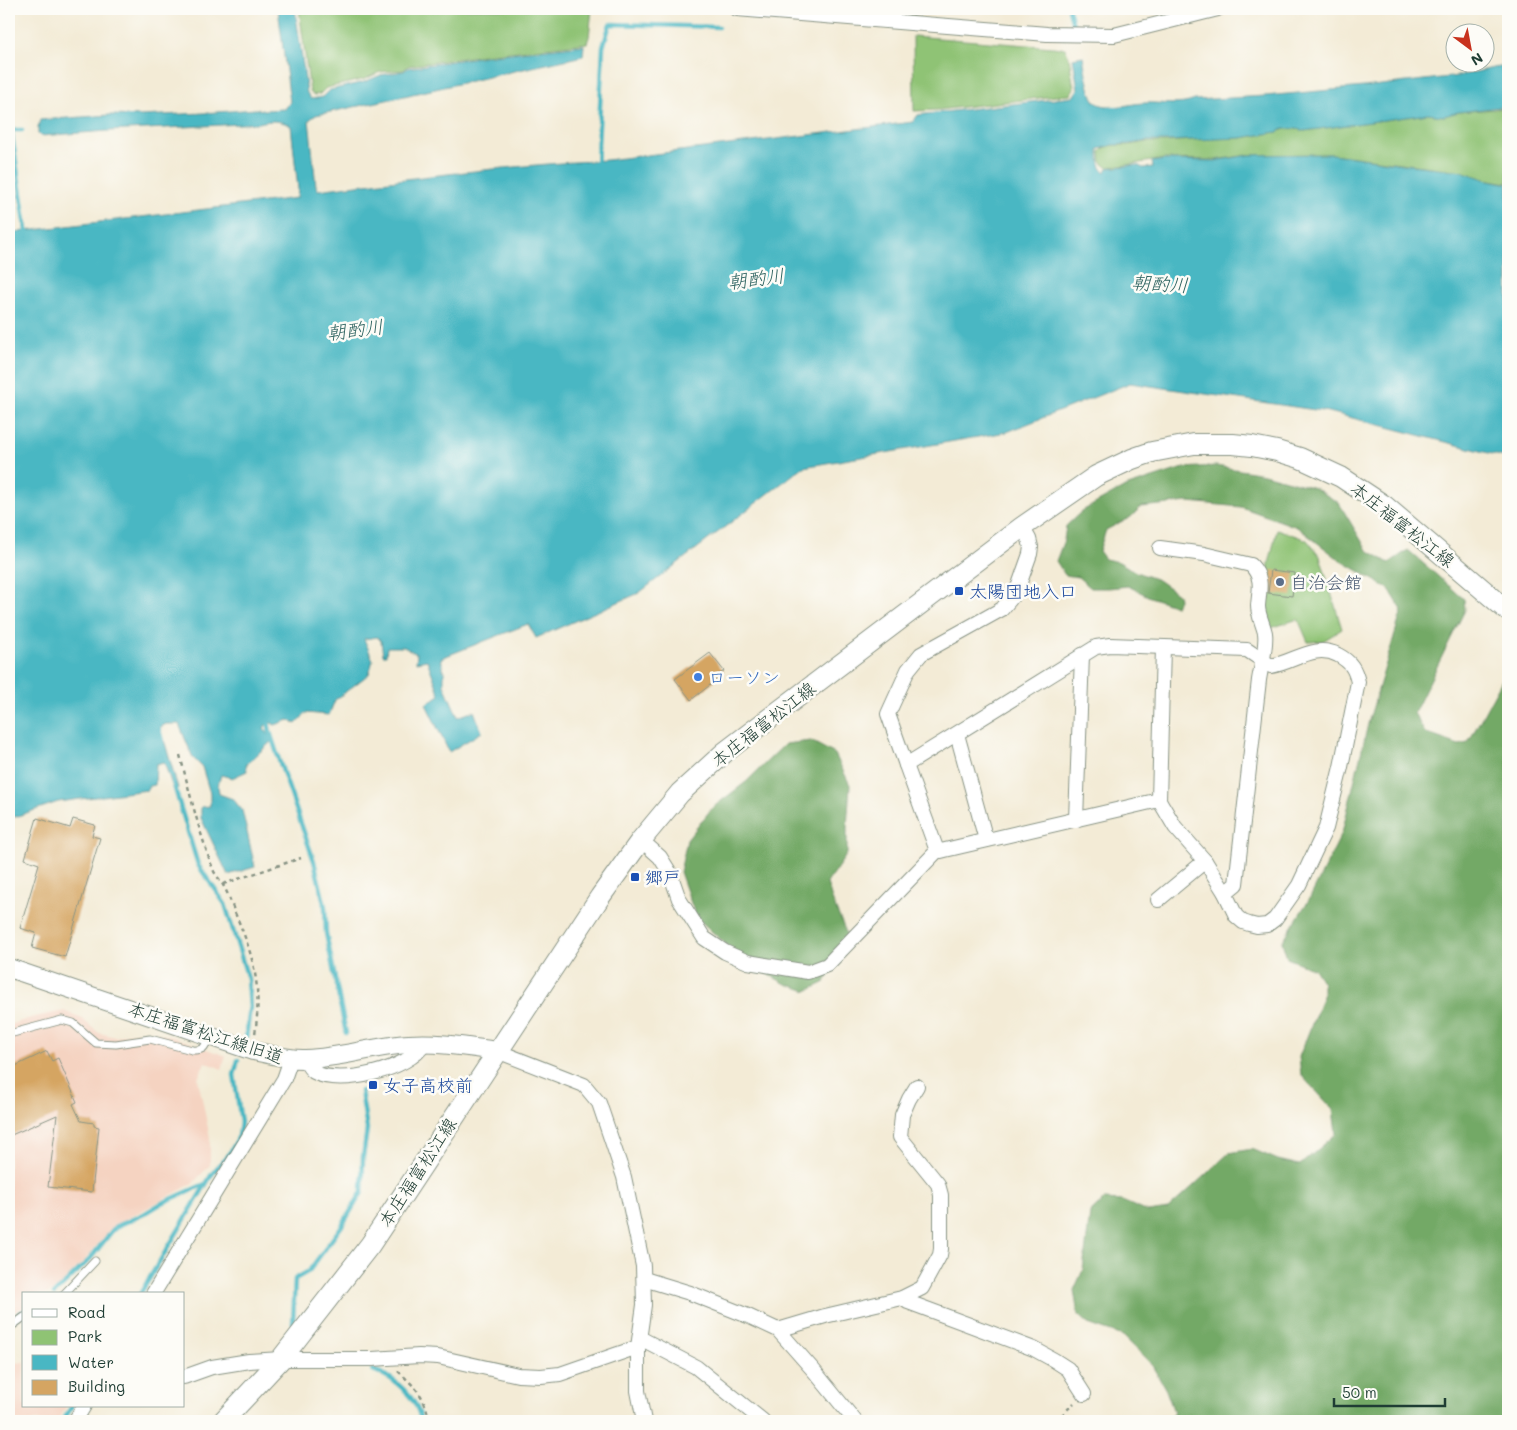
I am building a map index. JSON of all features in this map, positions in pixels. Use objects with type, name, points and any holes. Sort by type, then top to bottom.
[{"type":"main road","name":"本庄福富松江線","points":[[223,1421],[280,1358],[370,1245],[600,897],[641,840],[680,793],[724,752],[1022,527],[1096,476],[1152,452],[1194,444],[1252,446],[1300,458],[1341,477],[1385,506],[1508,611]]},
{"type":"street","points":[[737,9],[1047,34],[1114,35],[1218,9]]},
{"type":"street","points":[[938,850],[888,714],[908,670],[921,654],[1002,609],[1012,597],[1019,585],[1031,547],[1022,527]]},
{"type":"street","points":[[1160,548],[1204,554],[1251,565],[1261,585],[1258,608],[1265,635],[1236,884],[1225,893]]},
{"type":"street","points":[[906,766],[1096,647],[1110,645],[1247,650],[1271,666],[1280,665],[1315,651],[1329,651],[1345,659],[1355,670],[1358,682],[1341,767],[1326,828],[1299,885],[1275,919],[1267,925],[1257,926],[1243,922],[1236,916],[1225,893],[1205,862],[1175,827],[1159,800],[1163,647]]},
{"type":"street","points":[[1076,820],[1082,655]]},
{"type":"street","points":[[957,734],[986,840]]},
{"type":"street","points":[[641,840],[660,857],[670,873],[680,898],[704,938],[725,952],[748,962],[808,972],[827,965],[938,850],[945,850],[1159,800]]},
{"type":"street","points":[[1158,900],[1205,862]]},
{"type":"street","name":"本庄福富松江線旧道","points":[[9,968],[253,1051],[298,1059],[321,1058],[388,1046],[424,1044],[458,1045],[498,1051]]},
{"type":"street","points":[[154,1292],[298,1059],[319,1074],[348,1077],[361,1076],[408,1060],[424,1044]]},
{"type":"street","points":[[498,1051],[584,1084],[598,1103],[624,1177],[643,1266],[644,1305],[639,1343],[638,1391],[644,1421]]},
{"type":"street","points":[[778,1330],[825,1316],[902,1298],[922,1288],[940,1255],[941,1194],[938,1184],[900,1137],[902,1115],[917,1086]]},
{"type":"street","points":[[644,1279],[690,1293],[778,1330],[855,1421]]},
{"type":"street","points":[[902,1298],[908,1302],[1034,1349],[1068,1369],[1084,1394]]},
{"type":"street","points":[[185,1377],[212,1367],[249,1360],[419,1356],[438,1357],[518,1375],[541,1376],[560,1374],[639,1343],[696,1367],[763,1421]]},
{"type":"street","points":[[75,1421],[83,1408]]},
{"type":"lane","points":[[9,1034],[62,1020],[74,1023],[96,1043],[116,1044],[150,1039],[199,1051],[205,1047],[210,1036]]},
{"type":"lane","points":[[66,1292],[95,1261]]},
{"type":"lane","points":[[9,1328],[22,1319]]},
{"type":"path","points":[[180,755],[202,838],[214,872],[223,884],[246,937],[254,965],[258,990],[258,1018],[253,1051]]},
{"type":"path","points":[[223,884],[301,858]]},
{"type":"path","points":[[384,1358],[421,1394],[425,1402],[429,1421]]},
{"type":"path","points":[[1056,1421],[1084,1394]]},
{"type":"shaded area","points":[[64,1011],[82,1019],[99,1033],[116,1037],[137,1032],[153,1033],[173,1037],[226,1056],[222,1069],[205,1062],[198,1079],[210,1138],[210,1165],[192,1184],[113,1226],[85,1260],[56,1289],[51,1292],[22,1292],[22,1308],[9,1315],[9,1025],[34,1017]]},
{"type":"shaded area","points":[[9,1324],[14,1363],[22,1362],[22,1408],[66,1408],[58,1421],[9,1421]]},
{"type":"green space","points":[[299,9],[592,9],[587,43],[408,66],[404,70],[380,72],[365,79],[326,88],[320,94],[314,95],[310,92]]},
{"type":"green space","points":[[913,36],[1065,48],[1069,58],[1074,88],[1070,95],[914,111]]},
{"type":"green space","points":[[1508,108],[1508,183],[1484,179],[1461,171],[1332,154],[1249,155],[1215,160],[1165,159],[1107,167],[1101,162],[1100,152],[1112,145],[1241,138],[1287,129],[1304,131],[1428,114],[1444,116],[1458,112]]},
{"type":"green space","points":[[1216,466],[1264,474],[1315,488],[1339,503],[1367,550],[1389,563],[1408,550],[1464,599],[1465,610],[1414,713],[1425,733],[1459,745],[1468,743],[1508,669],[1508,1421],[1168,1421],[1174,1412],[1166,1390],[1150,1362],[1123,1336],[1088,1324],[1078,1315],[1074,1290],[1083,1270],[1090,1213],[1104,1200],[1122,1201],[1148,1212],[1168,1209],[1229,1153],[1252,1149],[1278,1160],[1300,1165],[1336,1134],[1333,1109],[1301,1075],[1299,1057],[1323,996],[1323,983],[1314,969],[1287,958],[1282,942],[1310,898],[1342,833],[1369,720],[1402,610],[1389,589],[1340,560],[1297,527],[1241,507],[1188,502],[1141,507],[1131,517],[1106,530],[1099,551],[1105,559],[1119,562],[1136,572],[1158,580],[1178,594],[1179,600],[1176,606],[1150,597],[1128,586],[1091,588],[1078,577],[1065,575],[1056,561],[1064,540],[1066,526],[1082,511],[1125,487],[1183,468]]},
{"type":"green space","points":[[1277,529],[1307,540],[1320,556],[1342,629],[1323,641],[1308,642],[1298,619],[1271,628],[1265,609],[1264,586]]},
{"type":"green space","points":[[811,741],[835,754],[850,785],[847,854],[827,883],[849,940],[824,983],[807,991],[786,984],[744,961],[696,917],[680,872],[687,840],[712,808],[746,782],[785,744]]},
{"type":"water","name":"朝酌川","points":[[278,9],[295,9],[307,93],[311,99],[323,97],[330,90],[364,82],[381,75],[404,71],[408,68],[485,56],[584,45],[583,56],[316,115],[309,120],[318,190],[498,169],[607,160],[913,122],[918,115],[1073,97],[1078,89],[1073,58],[1083,56],[1090,92],[1096,102],[1114,106],[1145,103],[1170,104],[1195,100],[1364,87],[1458,76],[1476,72],[1494,72],[1494,68],[1508,66],[1508,106],[1458,112],[1444,116],[1428,114],[1304,131],[1287,129],[1241,138],[1148,141],[1113,145],[1099,149],[1099,155],[1100,165],[1105,172],[1108,168],[1137,165],[1143,168],[1153,167],[1152,162],[1165,160],[1215,161],[1249,155],[1332,154],[1461,171],[1484,179],[1508,184],[1508,458],[1329,412],[1130,383],[1007,432],[803,467],[639,593],[536,638],[528,624],[441,658],[444,685],[458,717],[474,711],[482,732],[449,752],[426,704],[440,695],[427,660],[416,662],[417,654],[404,647],[387,647],[386,655],[383,655],[381,641],[377,637],[364,639],[373,660],[369,674],[335,700],[329,715],[306,713],[296,724],[289,720],[275,725],[268,721],[264,728],[274,739],[246,765],[247,771],[232,778],[221,775],[218,785],[219,794],[233,799],[242,810],[255,867],[228,875],[201,818],[201,807],[210,806],[210,793],[202,767],[193,758],[179,724],[166,724],[157,729],[165,743],[178,788],[173,788],[164,762],[156,764],[155,785],[149,786],[147,790],[58,802],[9,819],[9,233],[297,198],[298,189],[291,126],[283,123],[271,121],[40,136],[38,134],[38,127],[40,120],[110,115],[140,116],[285,109],[290,102]]},
{"type":"building","name":"自治会館","points":[[1271,570],[1295,573],[1292,596],[1268,593]]},
{"type":"building","name":"ローソン","points":[[710,653],[724,671],[717,676],[719,678],[691,700],[675,679]]},
{"type":"building","points":[[37,818],[70,828],[73,819],[95,825],[92,836],[100,838],[65,957],[32,948],[36,933],[20,928],[39,864],[25,859]]},
{"type":"building","points":[[47,1051],[52,1061],[58,1058],[77,1102],[73,1104],[81,1121],[94,1123],[94,1126],[99,1127],[92,1192],[48,1187],[57,1115],[9,1136],[9,1069]]},
{"type":"waterway","points":[[1069,9],[1073,25]]},
{"type":"waterway","points":[[597,165],[603,47],[610,24],[719,27]]},
{"type":"waterway","points":[[9,115],[27,235]]},
{"type":"waterway","points":[[10,130],[22,130]]},
{"type":"waterway","points":[[267,716],[279,760],[314,861],[325,907],[326,933],[346,1033]]},
{"type":"waterway","points":[[157,722],[162,741]]},
{"type":"waterway","points":[[173,782],[198,865],[225,904],[248,979],[250,1008],[246,1038]]},
{"type":"waterway","points":[[141,1292],[212,1174],[231,1151],[239,1136],[241,1122],[234,1075],[238,1060]]},
{"type":"waterway","points":[[293,1323],[295,1279],[309,1271],[341,1227],[362,1192],[363,1157],[367,1129],[361,1091]]},
{"type":"waterway","points":[[56,1292],[90,1259],[115,1227],[205,1184]]},
{"type":"waterway","points":[[9,1320],[22,1312]]},
{"type":"waterway","points":[[373,1370],[397,1383],[404,1390],[415,1404],[421,1421]]},
{"type":"waterway","points":[[63,1421],[71,1408]]},
{"type":"place","name":"自治会館","points":[[1280,582]]},
{"type":"place","name":"太陽団地入口","points":[[959,591]]},
{"type":"place","name":"ローソン","points":[[698,677]]},
{"type":"place","name":"郷戸","points":[[635,877]]},
{"type":"place","name":"女子高校前","points":[[373,1085]]}]
